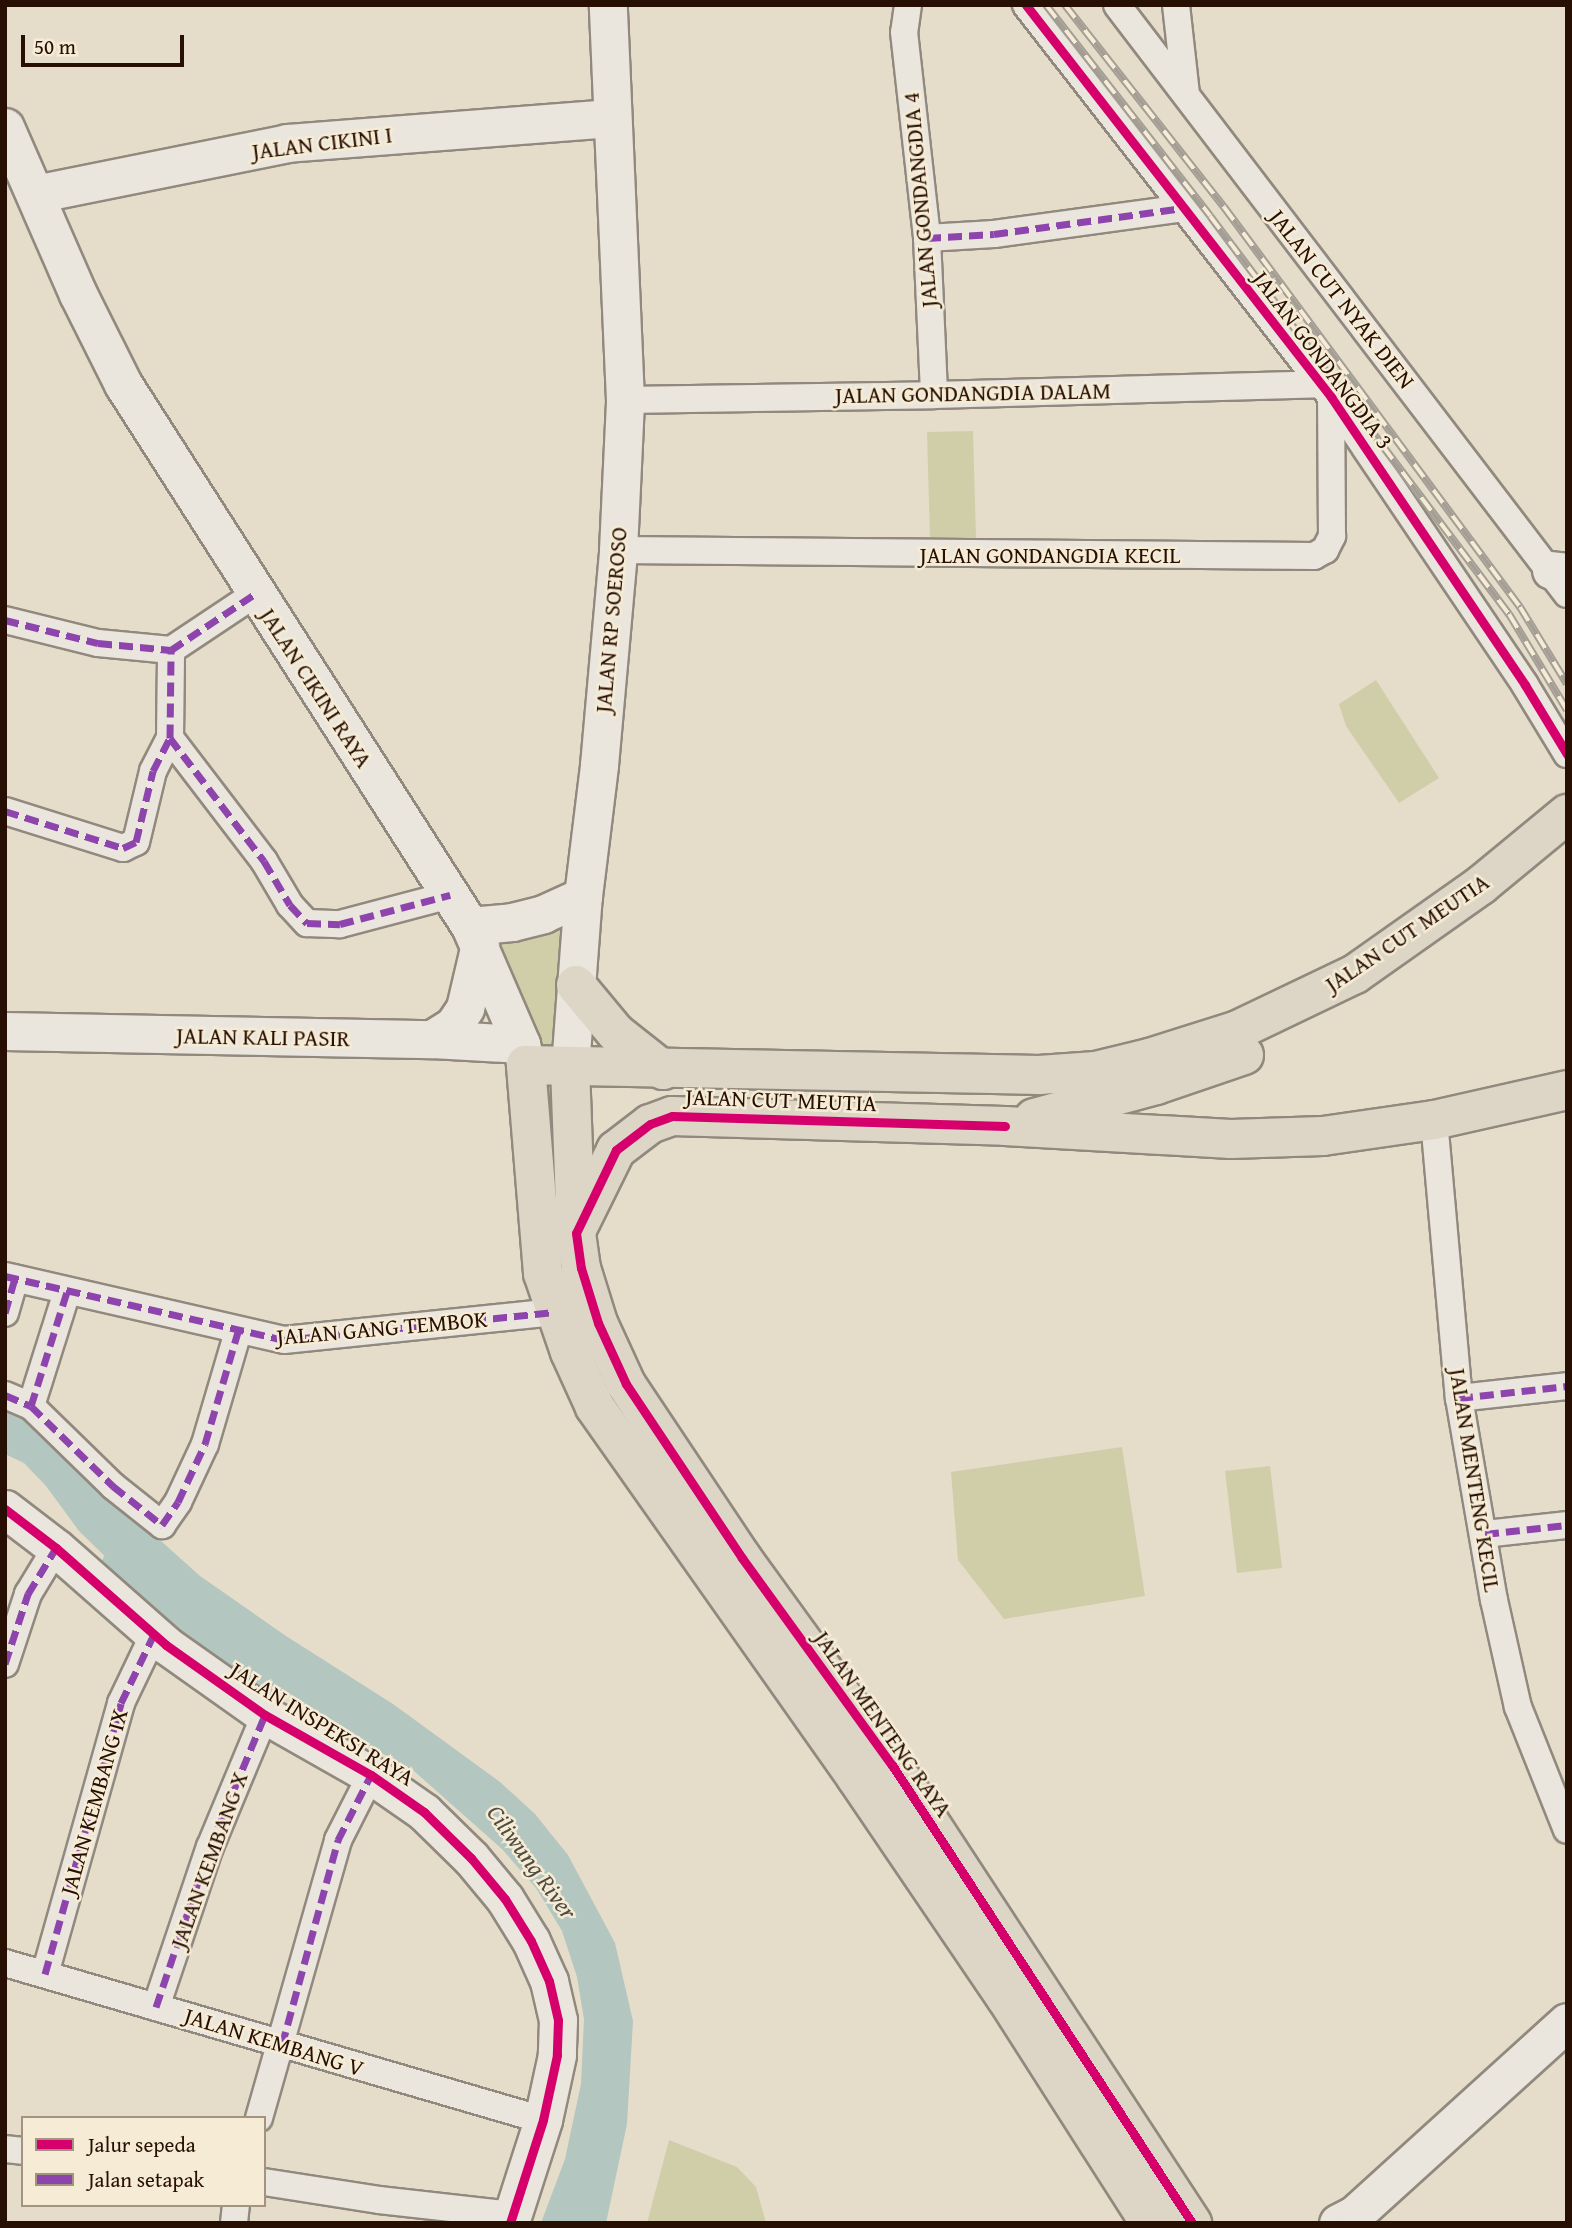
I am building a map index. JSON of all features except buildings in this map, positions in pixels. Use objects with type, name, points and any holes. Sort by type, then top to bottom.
[{"type":"main road","name":"JALAN CUT MEUTIA","points":[[524,1055],[570,1067],[667,1070],[1039,1075],[1096,1071],[1149,1058],[1238,1030],[1355,974],[1481,885],[1567,814]]},
{"type":"main road","name":"JALAN CUT MEUTIA","points":[[1005,1126],[1156,1085],[1247,1054],[1329,1016],[1451,936],[1567,847]]},
{"type":"main road","points":[[576,985],[616,1033],[667,1070],[664,1102],[672,1116]]},
{"type":"main road","name":"JALAN CIKINI RAYA","points":[[524,1055],[543,1273],[555,1312]]},
{"type":"main road","name":"JALAN RP SOEROSO","points":[[570,1067],[576,1233]]},
{"type":"main road","name":"JALAN CUT MEUTIA","points":[[576,1233],[616,1150],[650,1124],[672,1116],[1005,1126],[1231,1139],[1323,1136],[1434,1119],[1567,1090]]},
{"type":"main road","name":"JALAN MENTENG RAYA","points":[[576,1233],[581,1268],[598,1323],[626,1384],[743,1558],[892,1765],[1192,2223]]},
{"type":"main road","points":[[555,1312],[595,1407],[612,1435],[856,1777],[1006,1998],[1150,2223]]},
{"type":"street","name":"JALAN RP SOEROSO","points":[[570,1067],[583,896],[600,765],[618,550],[625,400],[608,5]]},
{"type":"street","name":"JALAN GONDANGDIA 4","points":[[908,5],[904,32],[927,238],[934,395]]},
{"type":"street","name":"JALAN GONDANGDIA 3","points":[[1026,5],[1326,390],[1525,685],[1567,754]]},
{"type":"street","name":"JALAN CUT NYAK DIEN","points":[[1117,5],[1561,579]]},
{"type":"street","points":[[1176,5],[1186,97]]},
{"type":"street","name":"JALAN CIKINI I","points":[[34,194],[287,143],[612,118]]},
{"type":"street","name":"JALAN CIKINI RAYA","points":[[5,127],[78,294],[123,384],[475,935],[524,1055]]},
{"type":"street","points":[[927,238],[994,234],[1183,208]]},
{"type":"street","name":"JALAN GONDANGDIA DALAM","points":[[625,400],[1326,390]]},
{"type":"street","name":"JALAN GONDANGDIA KECIL","points":[[618,550],[1314,556],[1325,550],[1332,536],[1326,390]]},
{"type":"street","points":[[5,620],[98,643],[171,650],[255,594]]},
{"type":"street","points":[[5,811],[123,848],[136,842],[153,771],[170,738],[171,650]]},
{"type":"street","points":[[170,738],[264,861],[290,905],[307,923],[340,924],[450,895]]},
{"type":"street","points":[[432,1039],[453,1026],[464,1009],[475,935],[543,914],[583,896]]},
{"type":"street","name":"JALAN KALI PASIR","points":[[5,1031],[432,1039],[524,1055]]},
{"type":"street","name":"JALAN MENTENG KECIL","points":[[1434,1119],[1459,1398],[1485,1534],[1494,1600],[1518,1707],[1567,1830]]},
{"type":"street","points":[[5,1313],[10,1277]]},
{"type":"street","name":"JALAN GANG TEMBOK","points":[[10,1277],[238,1332],[284,1340],[555,1312]]},
{"type":"street","points":[[31,1406],[67,1292]]},
{"type":"street","points":[[5,1395],[31,1406],[113,1486],[162,1525],[178,1502],[205,1444],[238,1332]]},
{"type":"street","points":[[1459,1398],[1567,1386]]},
{"type":"street","name":"JALAN INSPEKSI RAYA","points":[[5,1509],[56,1548],[154,1634],[265,1715],[371,1775],[424,1812],[471,1858],[505,1899],[531,1941],[549,1981],[558,2020],[557,2055],[544,2120],[511,2219]]},
{"type":"street","points":[[1485,1534],[1567,1525]]},
{"type":"street","points":[[5,1664],[29,1594],[56,1548]]},
{"type":"street","name":"JALAN KEMBANG IX","points":[[45,1974],[121,1703],[154,1634]]},
{"type":"street","name":"JALAN KEMBANG X","points":[[156,2007],[211,1847],[265,1715]]},
{"type":"street","points":[[260,2116],[282,2045],[338,1840],[371,1775]]},
{"type":"street","name":"JALAN KEMBANG V","points":[[5,1963],[544,2120]]},
{"type":"street","points":[[1348,2220],[1567,2022]]},
{"type":"street","points":[[266,2182],[511,2219]]},
{"type":"shaded area","points":[[973,431],[976,538],[930,539],[927,432]]},
{"type":"shaded area","points":[[1376,680],[1439,778],[1399,803],[1346,726],[1339,704]]},
{"type":"shaded area","points":[[571,912],[552,1062],[483,929]]},
{"type":"shaded area","points":[[1122,1447],[1145,1596],[1004,1619],[958,1560],[951,1472]]},
{"type":"shaded area","points":[[1270,1466],[1282,1568],[1237,1573],[1225,1471]]},
{"type":"shaded area","points":[[669,2140],[737,2167],[756,2187],[766,2223],[647,2223]]},
{"type":"water","points":[[5,1401],[200,1576],[286,1636],[393,1704],[500,1782],[535,1814],[568,1855],[615,1943],[633,2021],[627,2124],[606,2223],[541,2223],[565,2159],[581,2084],[584,2019],[577,1977],[562,1931],[536,1888],[502,1849],[414,1771],[360,1741],[156,1606],[79,1531],[46,1486],[24,1463],[5,1454]]},
{"type":"waterway","name":"Ciliwung River","points":[[120,1567],[170,1621],[276,1680]]},
{"type":"railway","points":[[1046,5],[1210,216],[1509,614],[1567,710]]},
{"type":"railway","points":[[1065,5],[1224,207],[1520,607],[1567,684]]},
{"type":"marked path","points":[[927,238],[994,234],[1183,208]]},
{"type":"marked path","points":[[5,620],[98,643],[171,650],[255,594]]},
{"type":"marked path","points":[[5,811],[123,848],[136,842],[153,771],[170,738],[171,650]]},
{"type":"marked path","points":[[170,738],[264,861],[290,905],[307,923],[340,924],[450,895]]},
{"type":"marked path","points":[[5,1276],[284,1340],[555,1312]]},
{"type":"marked path","points":[[5,1313],[15,1278]]},
{"type":"marked path","points":[[31,1406],[67,1292]]},
{"type":"marked path","points":[[5,1395],[31,1406],[113,1486],[162,1525],[178,1502],[205,1444],[238,1332]]},
{"type":"marked path","points":[[1459,1398],[1567,1386]]},
{"type":"marked path","points":[[1485,1534],[1567,1525]]},
{"type":"marked path","points":[[5,1664],[28,1594],[56,1548]]},
{"type":"marked path","points":[[45,1974],[121,1703],[154,1634]]},
{"type":"marked path","points":[[156,2007],[210,1847],[265,1715]]},
{"type":"marked path","points":[[282,2045],[338,1840],[371,1775]]},
{"type":"cycle path","points":[[1026,5],[1331,397],[1525,685],[1567,754]]},
{"type":"cycle path","points":[[1005,1126],[672,1116],[650,1124],[616,1150],[576,1233],[581,1268],[598,1323],[626,1384],[742,1558],[892,1765],[1192,2223]]},
{"type":"cycle path","points":[[5,1509],[56,1548],[166,1645],[265,1715],[371,1775],[424,1812],[471,1858],[505,1899],[531,1941],[549,1981],[558,2020],[557,2055],[543,2120],[510,2223]]}]
